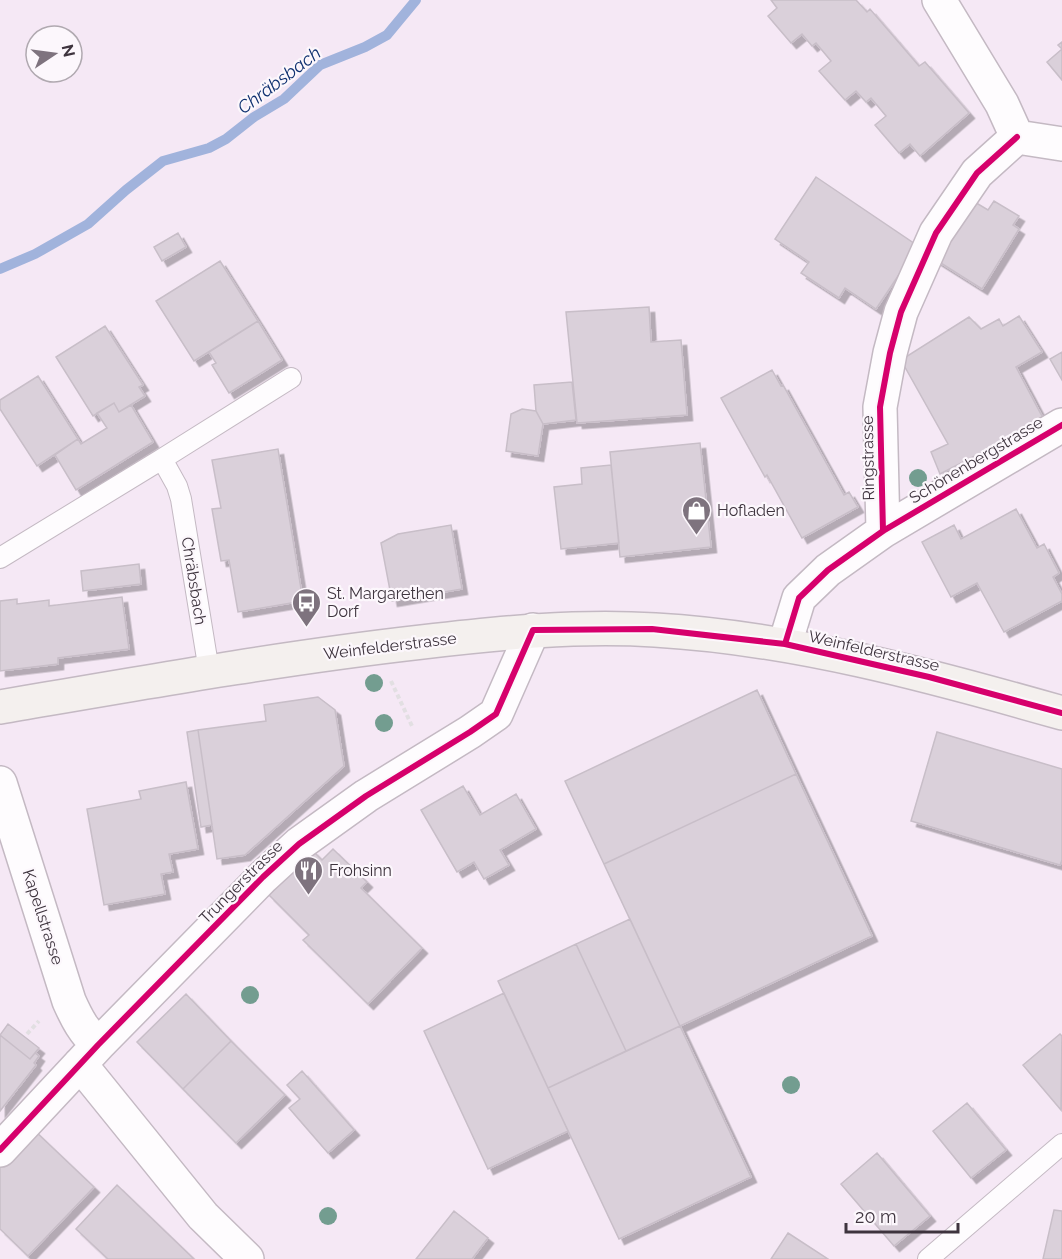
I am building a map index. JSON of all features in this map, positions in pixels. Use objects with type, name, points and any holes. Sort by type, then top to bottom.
[{"type":"main road","name":"Weinfelderstrasse","points":[[0,707],[303,657],[533,630],[652,629],[785,644],[940,680],[1062,713]]},
{"type":"street","points":[[939,0],[1002,104],[1017,137],[1062,144]]},
{"type":"street","name":"Ringstrasse","points":[[883,531],[880,407],[890,353],[901,312],[936,233],[977,173],[1017,137]]},
{"type":"street","name":"Schönenbergstrasse","points":[[785,644],[799,598],[828,570],[883,531],[1062,425]]},
{"type":"street","name":"Trungerstrasse","points":[[0,1150],[89,1055],[263,877],[299,844],[366,796],[496,714],[533,630]]},
{"type":"street","name":"Kapellstrasse","points":[[0,783],[69,1000],[78,1022],[87,1034],[90,1074],[203,1216],[247,1259]]},
{"type":"lane","points":[[0,558],[291,378]]},
{"type":"lane","name":"Chräbsbach","points":[[162,459],[177,486],[181,499],[209,672]]},
{"type":"lane","points":[[928,1259],[1062,1144]]},
{"type":"path","points":[[388,675],[427,758]]},
{"type":"building","points":[[771,0],[856,0],[867,12],[870,9],[919,66],[925,62],[969,113],[920,156],[910,144],[899,153],[875,125],[886,116],[871,98],[866,102],[856,91],[845,100],[819,71],[831,61],[816,43],[812,46],[802,34],[791,43],[768,16],[777,8]]},
{"type":"building","points":[[1062,49],[1062,80],[1047,62]]},
{"type":"building","points":[[816,177],[918,246],[876,309],[845,288],[839,298],[801,273],[809,262],[775,239]]},
{"type":"building","points":[[973,201],[988,210],[994,201],[1019,216],[1013,225],[1019,229],[982,289],[936,260]]},
{"type":"building","points":[[178,233],[186,247],[162,261],[154,247]]},
{"type":"building","points":[[220,261],[258,321],[194,361],[156,301]]},
{"type":"building","points":[[649,307],[651,342],[681,340],[687,415],[577,423],[566,312]]},
{"type":"building","points":[[1019,316],[1042,352],[1016,367],[1044,420],[940,474],[931,452],[948,444],[901,360],[969,317],[981,329],[999,319],[1003,326]]},
{"type":"building","points":[[258,321],[282,360],[229,393],[212,365],[216,363],[209,352]]},
{"type":"building","points":[[105,326],[143,385],[139,387],[145,396],[119,412],[114,403],[93,416],[56,357]]},
{"type":"building","points":[[1062,352],[1062,380],[1050,359]]},
{"type":"building","points":[[772,370],[781,386],[783,385],[844,495],[849,492],[858,507],[802,538],[721,398]]},
{"type":"building","points":[[38,376],[78,439],[37,466],[0,409],[0,400]]},
{"type":"building","points":[[572,382],[576,420],[543,424],[536,411],[534,385]]},
{"type":"building","points":[[114,403],[119,412],[131,405],[153,442],[76,490],[55,455],[78,439],[81,444],[107,428],[97,413]]},
{"type":"building","points":[[522,409],[536,411],[543,424],[538,456],[506,451],[511,414]]},
{"type":"building","points":[[700,443],[711,547],[620,557],[610,452]]},
{"type":"building","points":[[278,449],[303,601],[238,612],[229,560],[221,561],[212,509],[221,508],[212,460]]},
{"type":"building","points":[[611,465],[619,543],[561,549],[554,487],[582,484],[581,468]]},
{"type":"building","points":[[1016,509],[1037,548],[1044,544],[1059,573],[1053,577],[1062,594],[1062,601],[1004,632],[977,583],[951,597],[922,542],[954,525],[961,539]]},
{"type":"building","points":[[451,525],[462,589],[392,601],[381,543],[398,534]]},
{"type":"building","points":[[139,564],[141,584],[83,591],[81,571]]},
{"type":"building","points":[[122,597],[129,649],[58,658],[58,664],[0,671],[0,601],[17,599],[17,604],[49,600],[49,606]]},
{"type":"building","points":[[757,690],[796,774],[604,864],[565,781]]},
{"type":"building","points":[[318,697],[335,710],[344,766],[245,855],[217,859],[198,730],[266,721],[264,705]]},
{"type":"building","points":[[198,730],[212,825],[201,827],[187,732]]},
{"type":"building","points":[[937,732],[1062,769],[1062,860],[1060,865],[911,821]]},
{"type":"building","points":[[796,774],[872,936],[680,1026],[604,864]]},
{"type":"building","points":[[186,782],[198,849],[169,854],[173,872],[161,874],[165,894],[104,905],[87,809],[141,799],[139,791]]},
{"type":"building","points":[[463,786],[480,815],[516,794],[536,829],[500,850],[509,865],[484,879],[474,862],[457,872],[421,810]]},
{"type":"building","points":[[333,849],[367,882],[361,888],[422,948],[368,1004],[303,940],[309,935],[269,895],[312,850],[322,860]]},
{"type":"building","points":[[630,919],[680,1026],[626,1051],[576,944]]},
{"type":"building","points":[[576,944],[626,1051],[548,1088],[498,981]]},
{"type":"building","points":[[504,993],[568,1131],[488,1169],[424,1031]]},
{"type":"building","points":[[186,994],[231,1041],[183,1089],[137,1042]]},
{"type":"building","points":[[8,1024],[39,1048],[30,1059],[0,1035]]},
{"type":"building","points":[[680,1026],[751,1177],[619,1239],[548,1088]]},
{"type":"building","points":[[1060,1034],[1062,1036],[1061,1110],[1023,1065]]},
{"type":"building","points":[[0,1035],[30,1059],[35,1053],[39,1056],[34,1063],[36,1065],[0,1111]]},
{"type":"building","points":[[231,1041],[285,1095],[236,1143],[183,1089]]},
{"type":"building","points":[[302,1071],[354,1130],[328,1153],[289,1108],[300,1099],[287,1085]]},
{"type":"building","points":[[967,1103],[1006,1150],[971,1178],[933,1131]]},
{"type":"building","points":[[34,1130],[94,1187],[28,1256],[0,1229],[0,1166]]},
{"type":"building","points":[[877,1153],[930,1216],[894,1246],[841,1184]]},
{"type":"building","points":[[117,1185],[194,1259],[108,1259],[76,1229]]},
{"type":"building","points":[[1054,1210],[1062,1211],[1062,1259],[1043,1259]]},
{"type":"building","points":[[454,1211],[488,1238],[472,1259],[416,1259]]},
{"type":"building","points":[[788,1233],[828,1259],[771,1259]]},
{"type":"waterway","name":"Chräbsbach","points":[[0,269],[35,254],[88,224],[163,161],[209,148],[226,139],[254,117],[284,99],[320,65],[365,47],[387,35],[416,0]]},
{"type":"cycle path","points":[[883,531],[880,407],[890,353],[901,312],[936,233],[977,173],[1017,137]]},
{"type":"cycle path","points":[[785,644],[799,598],[828,570],[883,531],[1062,425]]},
{"type":"cycle path","points":[[0,1150],[98,1045],[263,877],[299,844],[366,796],[496,714],[533,630],[652,629],[785,644],[929,677],[1062,713]]},
{"type":"place","name":"Hofladen","points":[[696,536]]},
{"type":"place","name":"St. Margarethen Dorf","points":[[306,628]]},
{"type":"place","name":"Frohsinn","points":[[308,896]]}]
